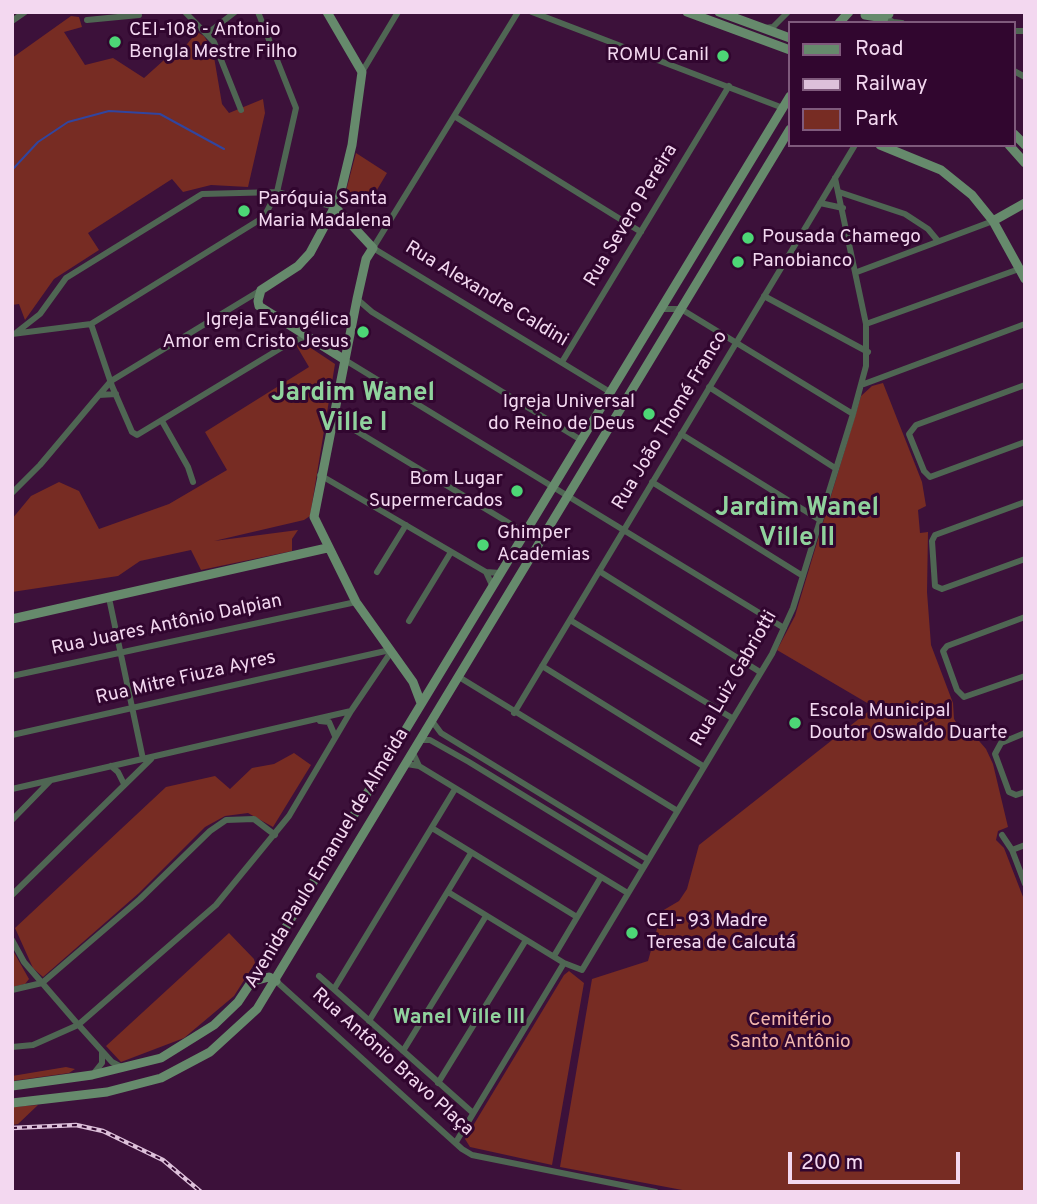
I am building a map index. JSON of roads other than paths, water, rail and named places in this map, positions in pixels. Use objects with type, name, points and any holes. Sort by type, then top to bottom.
[{"type":"main road","points":[[327,12],[362,72],[352,145],[335,207],[326,226],[310,253],[298,266],[261,290],[259,306],[345,360]]},
{"type":"main road","points":[[687,12],[788,49]]},
{"type":"main road","points":[[719,12],[788,37]]},
{"type":"main road","points":[[867,13],[885,14]]},
{"type":"main road","points":[[716,23],[741,29],[748,22]]},
{"type":"main road","name":"Avenida Paulo Emanuel de Almeida","points":[[12,1086],[92,1075],[161,1058],[186,1044],[222,1017],[254,981],[660,309],[787,110]]},
{"type":"main road","name":"Avenida Paulo Emanuel de Almeida","points":[[12,1103],[118,1090],[161,1078],[210,1052],[237,1030],[276,981],[788,132]]},
{"type":"main road","points":[[885,147],[941,170],[972,195],[993,221],[1025,279]]},
{"type":"main road","points":[[1011,147],[1025,163]]},
{"type":"main road","points":[[993,221],[1025,203]]},
{"type":"main road","name":"Rua Alexandre Caldini","points":[[335,207],[373,248]]},
{"type":"main road","points":[[326,226],[335,219],[350,221]]},
{"type":"main road","points":[[308,553],[316,541],[313,510],[366,259],[373,248]]},
{"type":"main road","points":[[327,349],[338,350],[348,344]]},
{"type":"main road","points":[[315,524],[347,586],[350,600],[401,665],[421,703]]},
{"type":"main road","points":[[12,619],[327,548]]},
{"type":"main road","points":[[412,682],[423,688],[433,683]]},
{"type":"main road","points":[[407,764],[399,761],[396,754],[415,713]]},
{"type":"main road","points":[[254,981],[269,977],[276,981]]},
{"type":"street","points":[[12,21],[25,12]]},
{"type":"street","points":[[185,12],[208,33],[241,110]]},
{"type":"street","points":[[208,33],[235,12]]},
{"type":"street","points":[[14,333],[91,324],[264,217],[277,191],[296,108],[258,12]]},
{"type":"street","points":[[362,72],[398,12]]},
{"type":"street","points":[[373,248],[518,12]]},
{"type":"street","points":[[533,12],[787,110]]},
{"type":"street","points":[[87,20],[139,13],[137,23]]},
{"type":"street","points":[[764,29],[773,27],[787,14]]},
{"type":"street","points":[[787,14],[785,30],[788,35]]},
{"type":"street","name":"Rua Severo Pereira","points":[[562,362],[729,86]]},
{"type":"street","points":[[454,116],[641,232]]},
{"type":"street","name":"Rua João Thomé Franco","points":[[514,713],[854,147]]},
{"type":"street","name":"Rua Luiz Gabriotti","points":[[564,963],[582,970],[785,628],[803,576],[835,468],[864,384],[868,352],[857,272],[835,178]]},
{"type":"street","name":"Rua Alexandre Caldini","points":[[14,333],[40,314],[66,278],[190,200],[216,192],[277,191],[335,207]]},
{"type":"street","points":[[839,192],[905,214],[939,241]]},
{"type":"street","points":[[820,203],[843,208]]},
{"type":"street","points":[[857,272],[993,221]]},
{"type":"street","name":"Rua Alexandre Caldini","points":[[373,248],[610,392]]},
{"type":"street","points":[[866,324],[1019,269]]},
{"type":"street","points":[[12,493],[40,466],[111,381],[261,290]]},
{"type":"street","points":[[764,296],[868,352]]},
{"type":"street","points":[[357,299],[372,312],[581,440]]},
{"type":"street","points":[[239,304],[259,306]]},
{"type":"street","points":[[660,309],[681,309],[853,414]]},
{"type":"street","points":[[353,317],[363,311],[372,312]]},
{"type":"street","points":[[40,314],[48,329]]},
{"type":"street","points":[[91,324],[116,394],[134,434],[140,434],[286,345],[306,336]]},
{"type":"street","points":[[864,384],[1025,324]]},
{"type":"street","points":[[286,345],[291,326]]},
{"type":"street","points":[[345,360],[785,628]]},
{"type":"street","points":[[341,377],[347,369],[356,367]]},
{"type":"street","points":[[1025,385],[916,425],[910,430],[909,437],[928,476],[934,477],[1025,442]]},
{"type":"street","points":[[709,387],[835,468]]},
{"type":"street","points":[[99,395],[116,394]]},
{"type":"street","points":[[332,416],[514,526],[521,537]]},
{"type":"street","points":[[162,421],[188,467],[193,482]]},
{"type":"street","points":[[681,434],[820,520]]},
{"type":"street","points":[[320,475],[485,572],[500,573]]},
{"type":"street","points":[[652,482],[803,576]]},
{"type":"street","points":[[1025,502],[935,535],[932,541],[937,588],[942,589],[1025,559]]},
{"type":"street","points":[[377,572],[406,525]]},
{"type":"street","points":[[514,526],[528,525]]},
{"type":"street","points":[[409,621],[451,552]]},
{"type":"street","points":[[599,571],[760,672]]},
{"type":"street","points":[[485,572],[492,585]]},
{"type":"street","points":[[109,598],[143,759],[138,770]]},
{"type":"street","name":"Rua Juares Antônio Dalpian","points":[[327,607],[350,600]]},
{"type":"street","name":"Rua Juares Antônio Dalpian","points":[[12,676],[350,600]]},
{"type":"street","points":[[1025,617],[947,646],[943,651],[959,694],[967,697],[1025,676]]},
{"type":"street","points":[[570,620],[732,718]]},
{"type":"street","points":[[376,673],[375,663],[368,655],[380,644],[379,634]]},
{"type":"street","points":[[12,1047],[33,1045],[78,1025],[216,905],[275,835],[391,651]]},
{"type":"street","name":"Rua Mitre Fiuza Ayres","points":[[12,735],[391,651]]},
{"type":"street","points":[[376,673],[392,662],[401,665]]},
{"type":"street","points":[[542,666],[703,766]]},
{"type":"street","points":[[458,677],[676,810]]},
{"type":"street","points":[[12,789],[351,711]]},
{"type":"street","points":[[338,715],[344,717],[343,724]]},
{"type":"street","points":[[318,720],[343,724]]},
{"type":"street","points":[[329,722],[335,737]]},
{"type":"street","points":[[432,722],[441,733],[647,859]]},
{"type":"street","points":[[1025,733],[1006,740],[996,748],[996,760],[1009,792],[1016,795],[1025,792]]},
{"type":"street","points":[[420,740],[430,740],[642,867]]},
{"type":"street","points":[[413,753],[419,766]]},
{"type":"street","points":[[468,762],[474,753]]},
{"type":"street","points":[[12,895],[155,756]]},
{"type":"street","points":[[407,764],[419,766],[626,892]]},
{"type":"street","points":[[111,766],[124,784]]},
{"type":"street","points":[[12,820],[51,780]]},
{"type":"street","points":[[334,989],[455,789]]},
{"type":"street","points":[[12,990],[42,983],[143,897],[210,831],[226,820],[254,820],[275,835]]},
{"type":"street","points":[[432,828],[577,916]]},
{"type":"street","points":[[1002,835],[1012,850],[1025,884]]},
{"type":"street","points":[[1012,850],[1025,845]]},
{"type":"street","points":[[369,1021],[471,853]]},
{"type":"street","points":[[554,956],[601,877]]},
{"type":"street","points":[[447,892],[564,963],[456,1142]]},
{"type":"street","points":[[403,1051],[486,916]]},
{"type":"street","points":[[12,940],[24,962],[78,1025],[114,1064],[125,1068]]},
{"type":"street","points":[[438,1083],[526,940]]},
{"type":"street","points":[[319,976],[473,1114]]},
{"type":"street","name":"Rua Antônio Bravo Plaça","points":[[276,981],[472,1155],[655,1192]]},
{"type":"street","points":[[92,1075],[102,1063],[101,1051]]},
{"type":"street","points":[[603,1182],[603,1192]]},
{"type":"waterway","points":[[12,170],[38,142],[68,122],[109,111],[160,114],[224,149]]},
{"type":"railway","points":[[12,1128],[76,1125],[103,1131],[163,1160],[201,1192]]},
{"type":"place","name":"CEI-108 - Antonio Bengla Mestre Filho","points":[[115,42]]},
{"type":"place","name":"ROMU Canil","points":[[723,56]]},
{"type":"place","name":"Paróquia Santa Maria Madalena","points":[[244,211]]},
{"type":"place","name":"Pousada Chamego","points":[[748,238]]},
{"type":"place","name":"Panobianco","points":[[738,262]]},
{"type":"place","name":"Igreja Evangélica Amor em Cristo Jesus","points":[[363,332]]},
{"type":"place","name":"Igreja Universal do Reino de Deus","points":[[649,414]]},
{"type":"place","name":"Bom Lugar Supermercados","points":[[517,491]]},
{"type":"place","name":"Ghimper Academias","points":[[483,545]]},
{"type":"place","name":"Escola Municipal Doutor Oswaldo Duarte","points":[[795,723]]},
{"type":"place","name":"CEI- 93 Madre Teresa de Calcutá","points":[[632,933]]},
{"type":"district","name":"Jardim Wanel Ville I","points":[[353,410]]},
{"type":"district","name":"Jardim Wanel Ville II","points":[[797,525]]},
{"type":"district","name":"Wanel Ville III","points":[[459,1019]]},
{"type":"park label","name":"Cemitério Santo Antônio","points":[[790,1032]]}]
